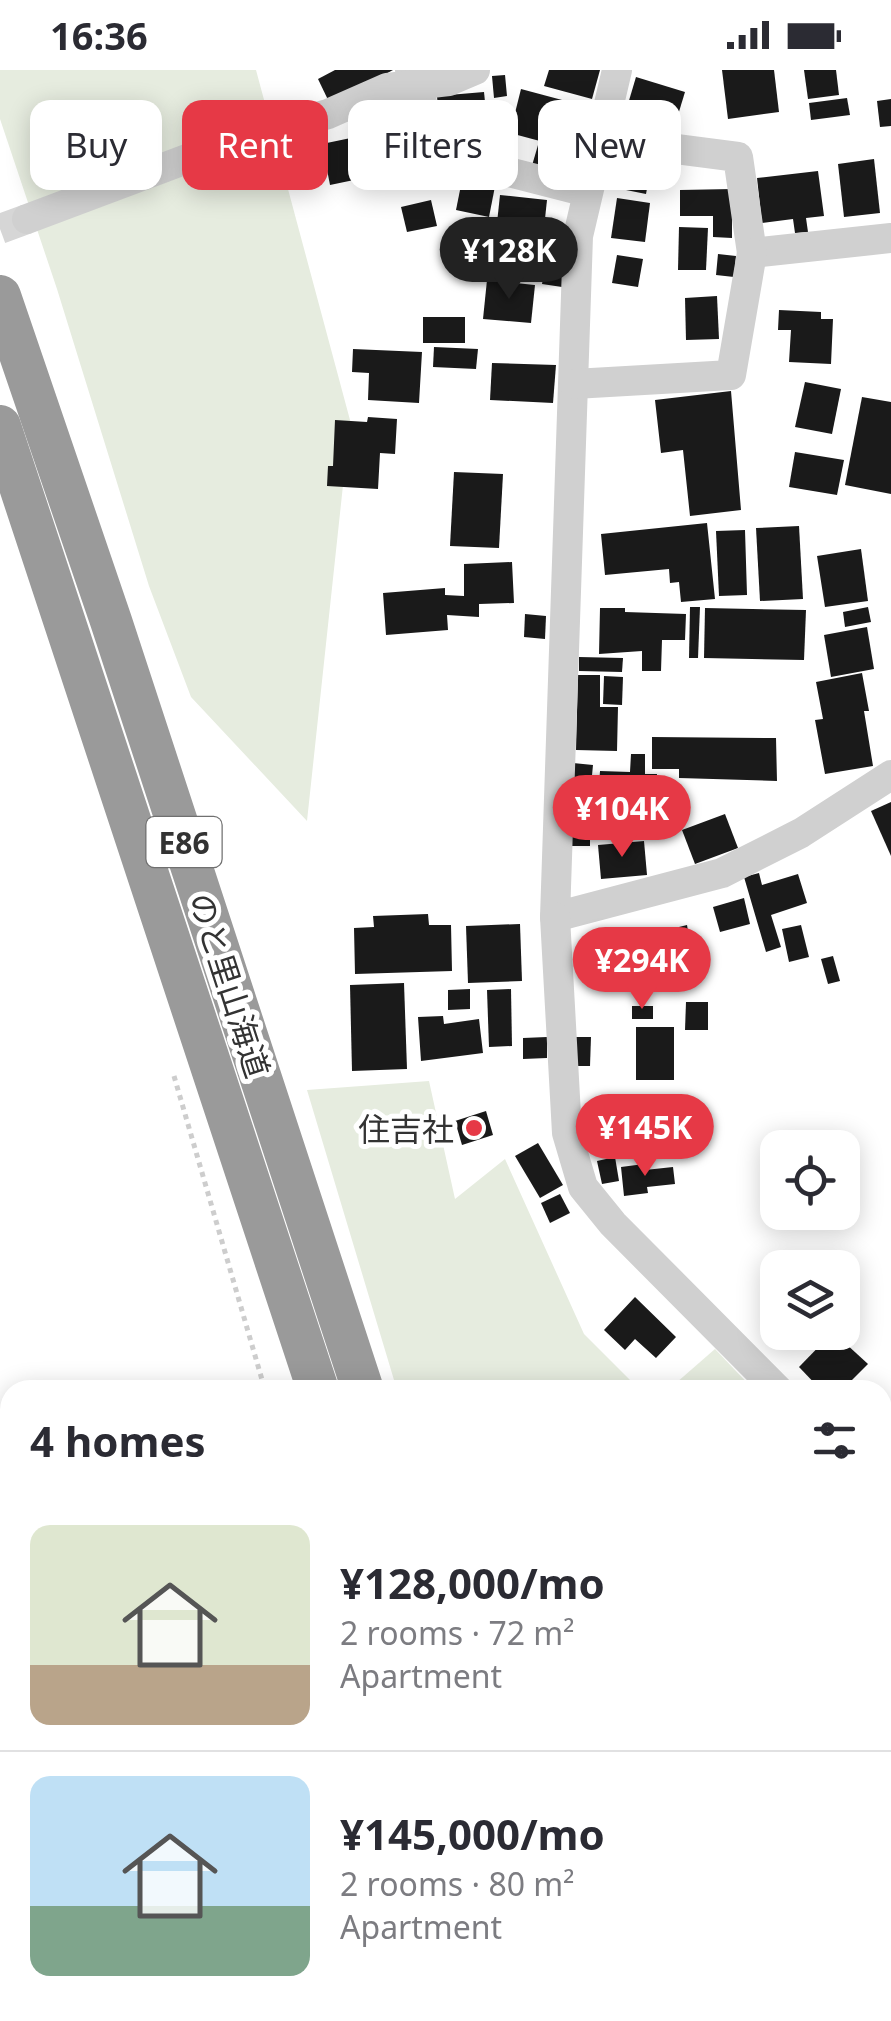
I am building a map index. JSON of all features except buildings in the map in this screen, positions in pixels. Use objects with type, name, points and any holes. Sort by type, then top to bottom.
[{"type":"highway","name":"のと里山海道","points":[[0,296],[112,621],[360,1380]]},
{"type":"highway","name":"のと里山海道","points":[[0,426],[315,1380]]},
{"type":"street","points":[[27,218],[240,139],[328,114],[414,77],[450,81],[475,70]]},
{"type":"street","points":[[609,100],[617,70]]},
{"type":"street","points":[[414,77],[430,152],[587,192],[578,236],[555,917],[568,1133],[583,1187],[612,1224],[768,1380]]},
{"type":"street","points":[[574,384],[730,375],[752,254],[738,157],[681,150]]},
{"type":"street","points":[[752,254],[891,238]]},
{"type":"street","points":[[555,917],[722,873],[801,833],[891,774]]},
{"type":"shaded area","points":[[0,70],[256,70],[264,100],[182,100],[182,190],[288,190],[350,420],[307,821],[191,697],[149,586],[0,119]]},
{"type":"shaded area","points":[[429,1081],[455,1199],[505,1159],[584,1334],[630,1380],[394,1380],[307,1090]]},
{"type":"shaded area","points":[[715,1349],[744,1380],[679,1380]]},
{"type":"tunnel","points":[[0,229],[27,219]]},
{"type":"place","name":"住吉社","points":[[474,1128]]}]
